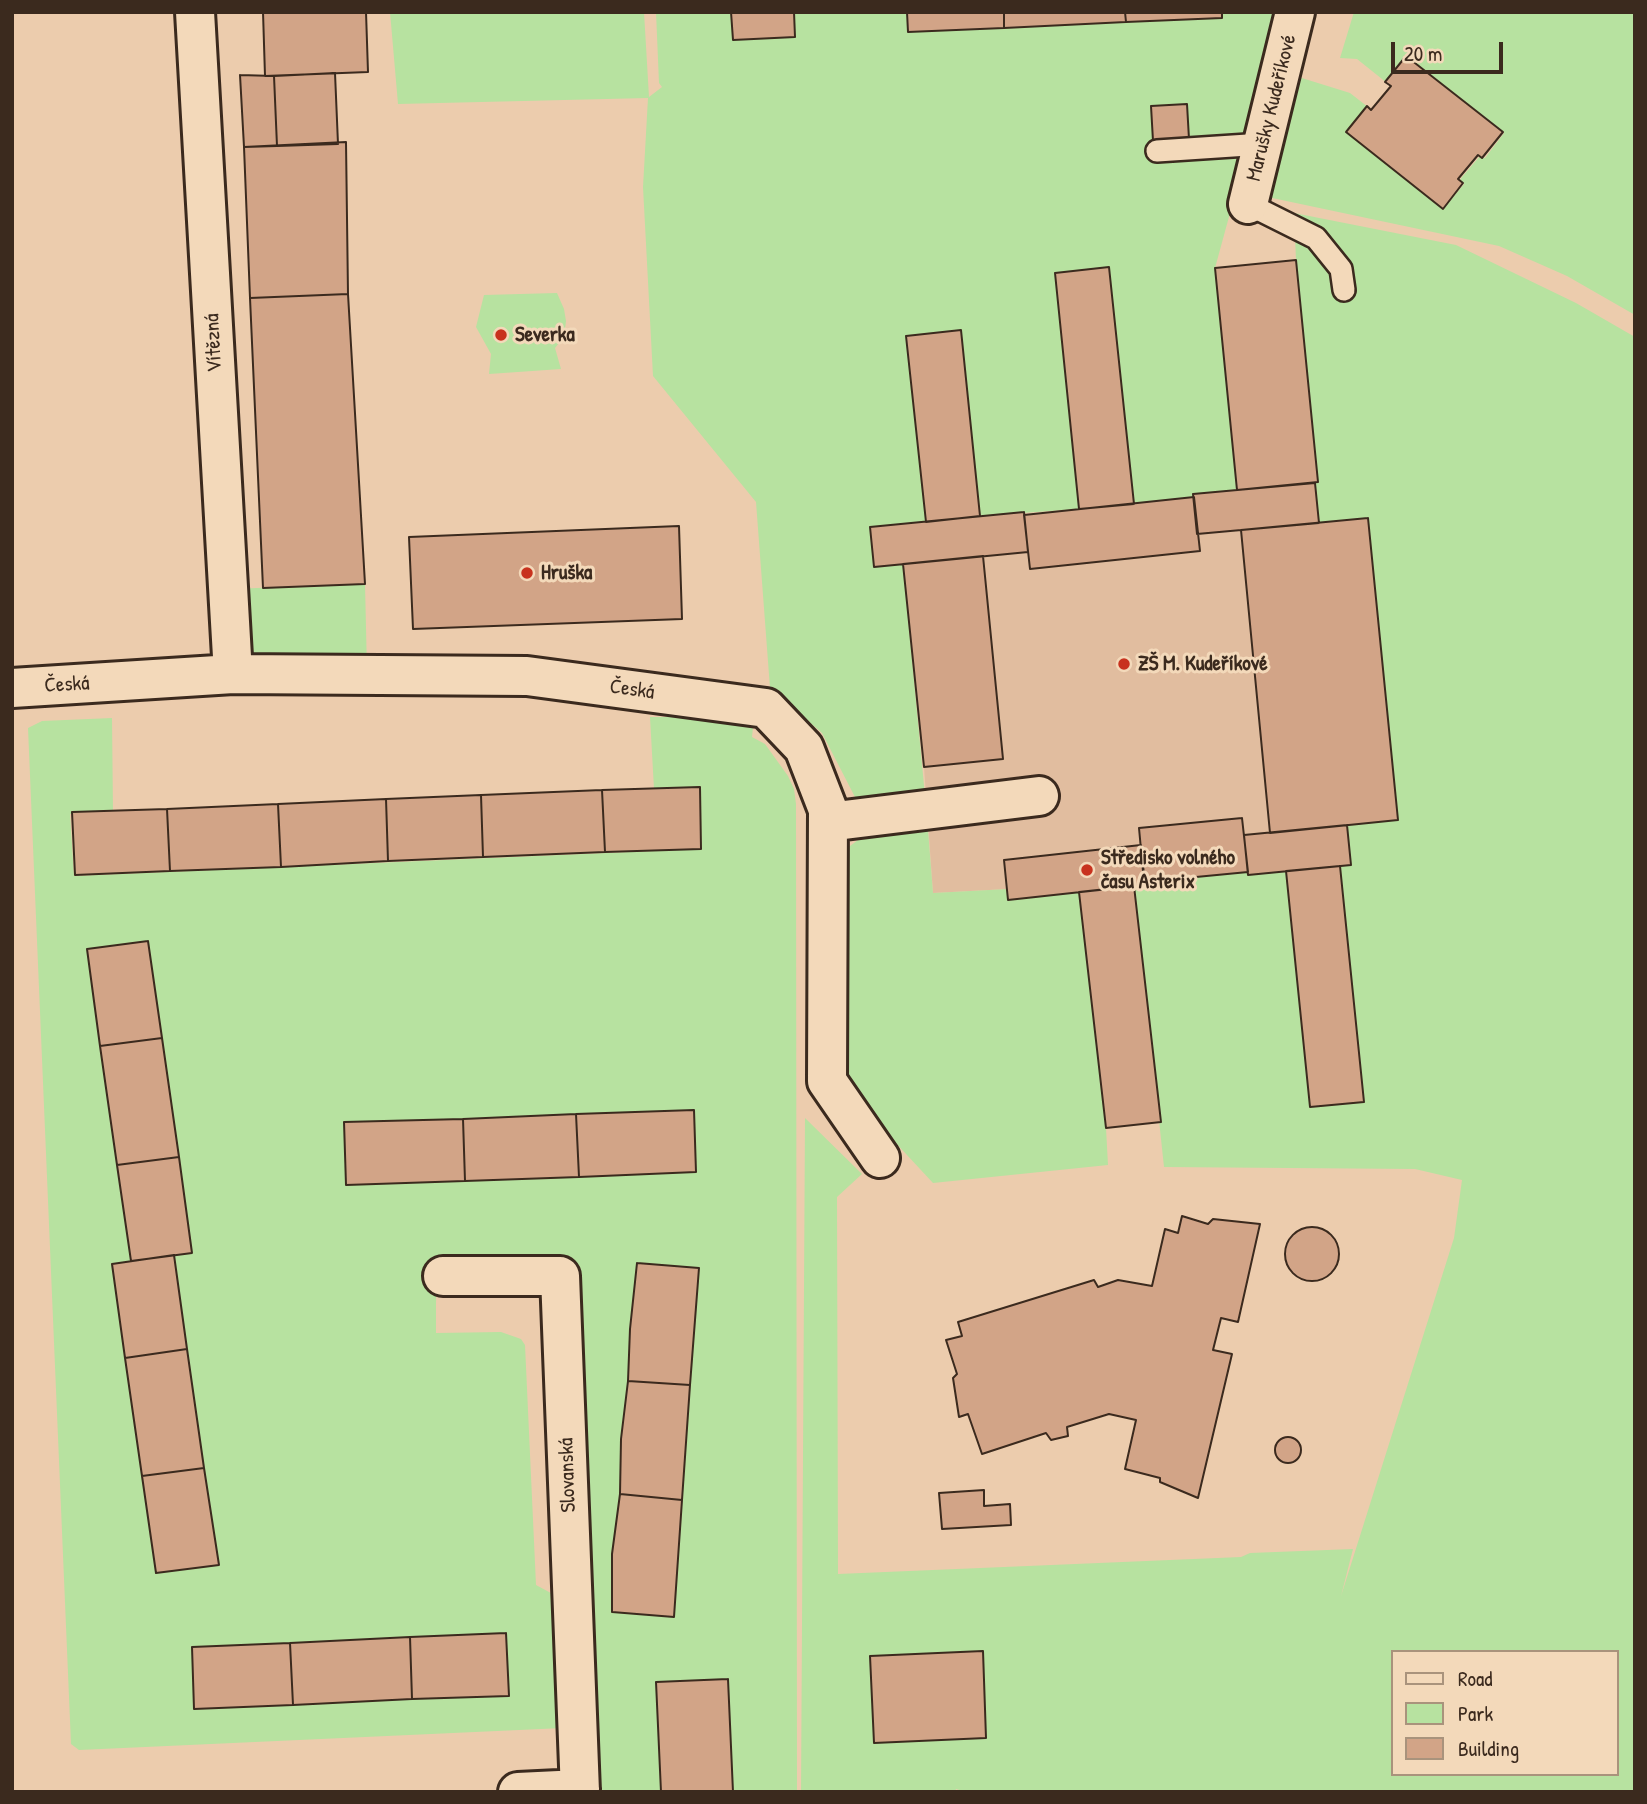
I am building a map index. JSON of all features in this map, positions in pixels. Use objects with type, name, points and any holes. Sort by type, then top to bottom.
[{"type":"street","name":"Vítězná","points":[[195,12],[233,674]]},
{"type":"street","name":"Marušky Kudeříkové","points":[[1248,204],[1295,12]]},
{"type":"street","name":"Česká","points":[[12,688],[233,674],[527,676],[766,708],[804,748],[828,810],[827,1081],[880,1158]]},
{"type":"street","points":[[828,822],[1039,796]]},
{"type":"street","name":"Slovanská","points":[[443,1276],[560,1276],[580,1791]]},
{"type":"street","points":[[518,1792],[580,1791]]},
{"type":"lane","points":[[1157,151],[1262,144]]},
{"type":"lane","points":[[1248,204],[1317,237],[1341,269],[1344,290]]},
{"type":"shaded area","name":"ZŠ M. Kudeříkové","points":[[1241,530],[1270,833],[1244,835],[1242,818],[1140,828],[1141,845],[1005,860],[1008,889],[933,893],[924,767],[1003,758],[983,556],[1028,552],[1030,569],[1199,551],[1197,534]]},
{"type":"green space","points":[[390,12],[644,12],[649,97],[662,87],[659,83],[656,12],[1285,12],[1215,268],[1237,490],[1134,504],[1109,268],[1055,273],[1079,509],[980,516],[961,331],[907,336],[926,522],[870,528],[874,566],[903,564],[925,796],[856,799],[822,733],[770,688],[756,502],[653,376],[643,187],[648,98],[398,104]]},
{"type":"green space","points":[[1354,12],[1635,12],[1635,315],[1567,276],[1499,246],[1258,195],[1289,74],[1350,93],[1368,107],[1348,133],[1443,209],[1464,184],[1460,180],[1462,177],[1480,156],[1485,158],[1504,133],[1408,57],[1387,83],[1357,59],[1340,58]]},
{"type":"green space","points":[[1294,213],[1456,245],[1576,303],[1635,337],[1635,1792],[966,1792],[956,1789],[955,1792],[801,1792],[805,1118],[862,1174],[837,1197],[838,1574],[1241,1557],[1250,1553],[1353,1549],[1341,1596],[1454,1238],[1462,1180],[1415,1169],[1164,1167],[1134,886],[1144,885],[1145,882],[1286,871],[1310,1107],[1364,1102],[1340,866],[1347,825],[1398,820],[1368,518],[1319,523],[1315,483],[1318,481],[1296,260]]},
{"type":"green space","points":[[557,293],[566,321],[564,337],[555,348],[561,369],[489,374],[491,354],[476,327],[484,295]]},
{"type":"green space","points":[[365,584],[367,671],[239,666],[230,589]]},
{"type":"green space","points":[[650,717],[706,717],[753,727],[752,737],[765,744],[794,789],[797,1792],[590,1792],[587,1728],[599,1728],[598,1707],[586,1706],[567,1256],[437,1255],[436,1304],[436,1333],[501,1332],[521,1339],[525,1345],[536,1585],[562,1599],[556,1661],[557,1716],[565,1717],[563,1728],[79,1750],[71,1744],[28,728],[42,721],[112,718],[113,812],[70,814],[74,876],[699,849],[654,789]]},
{"type":"green space","points":[[928,830],[933,893],[1008,889],[1079,892],[1108,1165],[933,1183],[841,1084],[846,849],[858,840]]},
{"type":"building","points":[[263,12],[366,12],[368,72],[265,76]]},
{"type":"building","points":[[731,12],[794,12],[795,37],[733,40]]},
{"type":"building","points":[[907,12],[1004,12],[1004,28],[908,32]]},
{"type":"building","points":[[1004,12],[1125,12],[1126,22],[1004,28]]},
{"type":"building","points":[[1125,12],[1222,12],[1222,18],[1126,22]]},
{"type":"building","points":[[1406,56],[1503,132],[1482,158],[1478,155],[1458,179],[1463,183],[1443,209],[1346,132],[1367,106],[1371,110],[1391,86],[1385,82]]},
{"type":"building","points":[[335,73],[338,144],[277,146],[274,76]]},
{"type":"building","points":[[240,75],[274,76],[277,146],[244,147]]},
{"type":"building","points":[[1187,104],[1189,139],[1153,141],[1151,106]]},
{"type":"building","points":[[346,142],[348,294],[250,298],[244,147]]},
{"type":"building","points":[[1296,260],[1318,482],[1237,490],[1215,268]]},
{"type":"building","points":[[1109,267],[1134,504],[1079,509],[1055,273]]},
{"type":"building","points":[[348,294],[365,584],[263,588],[250,298]]},
{"type":"building","points":[[961,330],[980,516],[926,522],[906,336]]},
{"type":"building","points":[[1315,483],[1319,523],[1197,534],[1193,494]]},
{"type":"building","points":[[1194,497],[1200,551],[1030,569],[1024,515]]},
{"type":"building","points":[[1024,512],[1028,552],[874,567],[870,527]]},
{"type":"building","points":[[1368,518],[1398,820],[1270,833],[1241,530]]},
{"type":"building","points":[[679,526],[682,619],[413,629],[409,537]]},
{"type":"building","points":[[983,556],[1003,759],[924,767],[903,564]]},
{"type":"building","points":[[700,787],[701,849],[605,852],[602,790]]},
{"type":"building","points":[[602,790],[605,852],[483,857],[481,795]]},
{"type":"building","points":[[481,795],[483,857],[388,861],[386,799]]},
{"type":"building","points":[[386,799],[388,861],[281,867],[278,804]]},
{"type":"building","points":[[278,804],[281,867],[170,871],[167,809]]},
{"type":"building","points":[[167,809],[170,871],[75,875],[72,812]]},
{"type":"building","points":[[1242,818],[1248,872],[1144,882],[1139,828]]},
{"type":"building","points":[[1347,825],[1351,865],[1248,875],[1244,835]]},
{"type":"building","points":[[1141,845],[1145,885],[1008,900],[1004,860]]},
{"type":"building","points":[[1340,866],[1364,1102],[1310,1107],[1286,871]]},
{"type":"building","points":[[1134,886],[1161,1122],[1106,1128],[1079,892]]},
{"type":"building","points":[[148,941],[162,1038],[100,1046],[87,949]]},
{"type":"building","points":[[162,1038],[179,1157],[117,1165],[100,1046]]},
{"type":"building","points":[[694,1110],[696,1172],[579,1177],[576,1114]]},
{"type":"building","points":[[576,1114],[579,1177],[465,1181],[463,1119]]},
{"type":"building","points":[[463,1119],[465,1181],[346,1185],[344,1122]]},
{"type":"building","points":[[179,1157],[192,1253],[131,1261],[117,1165]]},
{"type":"building","points":[[1182,1216],[1208,1224],[1213,1219],[1260,1224],[1238,1322],[1221,1318],[1213,1350],[1232,1354],[1198,1498],[1160,1482],[1160,1478],[1125,1469],[1136,1420],[1109,1414],[1067,1427],[1068,1436],[1051,1440],[1046,1433],[982,1454],[968,1414],[959,1417],[953,1378],[957,1374],[946,1340],[962,1336],[958,1322],[1094,1280],[1098,1287],[1118,1280],[1152,1286],[1165,1229],[1178,1233]]},
{"type":"building","points":[[1312,1227],[1331,1235],[1339,1254],[1331,1273],[1312,1281],[1293,1273],[1285,1254],[1293,1235]]},
{"type":"building","points":[[174,1255],[187,1349],[125,1358],[112,1264]]},
{"type":"building","points":[[637,1263],[699,1268],[690,1385],[628,1381]]},
{"type":"building","points":[[187,1349],[204,1468],[142,1476],[125,1358]]},
{"type":"building","points":[[628,1381],[690,1385],[682,1500],[620,1494],[621,1439]]},
{"type":"building","points":[[1288,1437],[1297,1441],[1301,1450],[1297,1459],[1288,1463],[1279,1459],[1275,1450],[1279,1441]]},
{"type":"building","points":[[204,1468],[219,1565],[156,1573],[142,1476]]},
{"type":"building","points":[[984,1490],[984,1506],[1010,1504],[1011,1525],[942,1529],[939,1493]]},
{"type":"building","points":[[620,1494],[682,1500],[674,1617],[612,1612],[612,1554]]},
{"type":"building","points":[[506,1633],[509,1696],[412,1699],[410,1637]]},
{"type":"building","points":[[410,1637],[412,1699],[293,1705],[290,1643]]},
{"type":"building","points":[[290,1643],[293,1705],[194,1709],[192,1647]]},
{"type":"building","points":[[983,1651],[986,1738],[874,1743],[870,1656]]},
{"type":"building","points":[[728,1679],[733,1792],[661,1792],[656,1682]]},
{"type":"place","name":"Severka","points":[[501,335]]},
{"type":"place","name":"Hruška","points":[[527,573]]},
{"type":"place","name":"ZŠ M. Kudeříkové","points":[[1124,664]]},
{"type":"place","name":"Středisko volného času Asterix","points":[[1087,870]]}]
